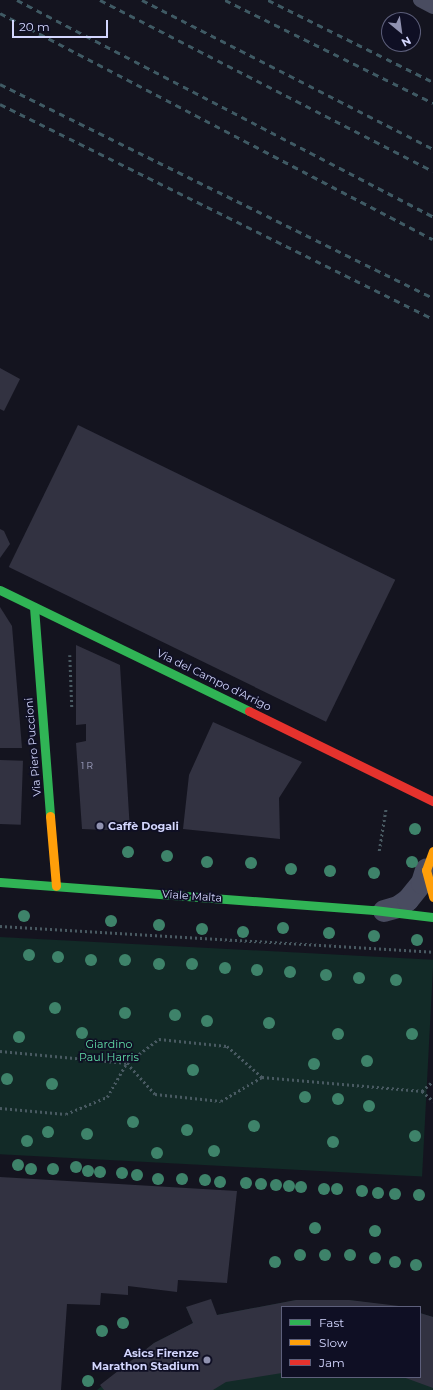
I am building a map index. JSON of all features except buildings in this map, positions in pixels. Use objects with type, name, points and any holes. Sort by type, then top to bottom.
[{"type":"street","name":"Via del Campo d'Arrigo","points":[[0,590],[433,801]]},
{"type":"street","name":"Via Piero Puccioni","points":[[34,606],[56,886]]},
{"type":"street","name":"Via del Campo d'Arrigo","points":[[417,793],[430,812]]},
{"type":"street","points":[[433,842],[430,859],[433,897]]},
{"type":"street","name":"Viale Malta","points":[[384,911],[398,907],[408,900],[422,883],[430,859]]},
{"type":"street","name":"Viale Malta","points":[[0,882],[384,911],[433,917]]},
{"type":"lane","points":[[420,0],[433,7]]},
{"type":"path","points":[[380,851],[386,807],[389,803]]},
{"type":"path","points":[[0,926],[433,952]]},
{"type":"path","points":[[0,1108],[66,1114],[107,1097],[127,1063],[159,1039],[227,1046],[262,1077]]},
{"type":"path","points":[[0,1051],[127,1063],[155,1094],[213,1101],[221,1101],[262,1077],[422,1090],[433,1101]]},
{"type":"path","points":[[422,1090],[433,1081]]},
{"type":"green space","name":"Giardino Paul Harris","points":[[0,937],[433,960],[422,1176],[0,1154]]},
{"type":"green space","name":"Asics Firenze Marathon Stadium","points":[[296,1300],[349,1300],[394,1306],[281,1306],[281,1378],[421,1378],[421,1313],[433,1317],[433,1390],[97,1390],[154,1343],[193,1323],[186,1307],[217,1315]]},
{"type":"railway","points":[[17,0],[433,217]]},
{"type":"railway","points":[[100,0],[433,171]]},
{"type":"railway","points":[[142,0],[433,149]]},
{"type":"railway","points":[[225,0],[433,103]]},
{"type":"railway","points":[[268,0],[433,82]]},
{"type":"railway","points":[[0,13],[433,239]]},
{"type":"railway","points":[[0,84],[433,298]]},
{"type":"railway","points":[[0,104],[433,319]]},
{"type":"traffic: fast","points":[[0,590],[249,711]]},
{"type":"traffic: fast","points":[[34,607],[50,816]]},
{"type":"traffic: fast","points":[[0,882],[374,910],[433,917]]},
{"type":"traffic: slow","points":[[50,816],[56,886]]},
{"type":"traffic: slow","points":[[433,851],[426,870],[433,897]]},
{"type":"traffic: jam","points":[[249,711],[433,801]]},
{"type":"place","name":"Caffè Dogali","points":[[100,826]]},
{"type":"place","name":"Asics Firenze Marathon Stadium","points":[[207,1360]]}]
